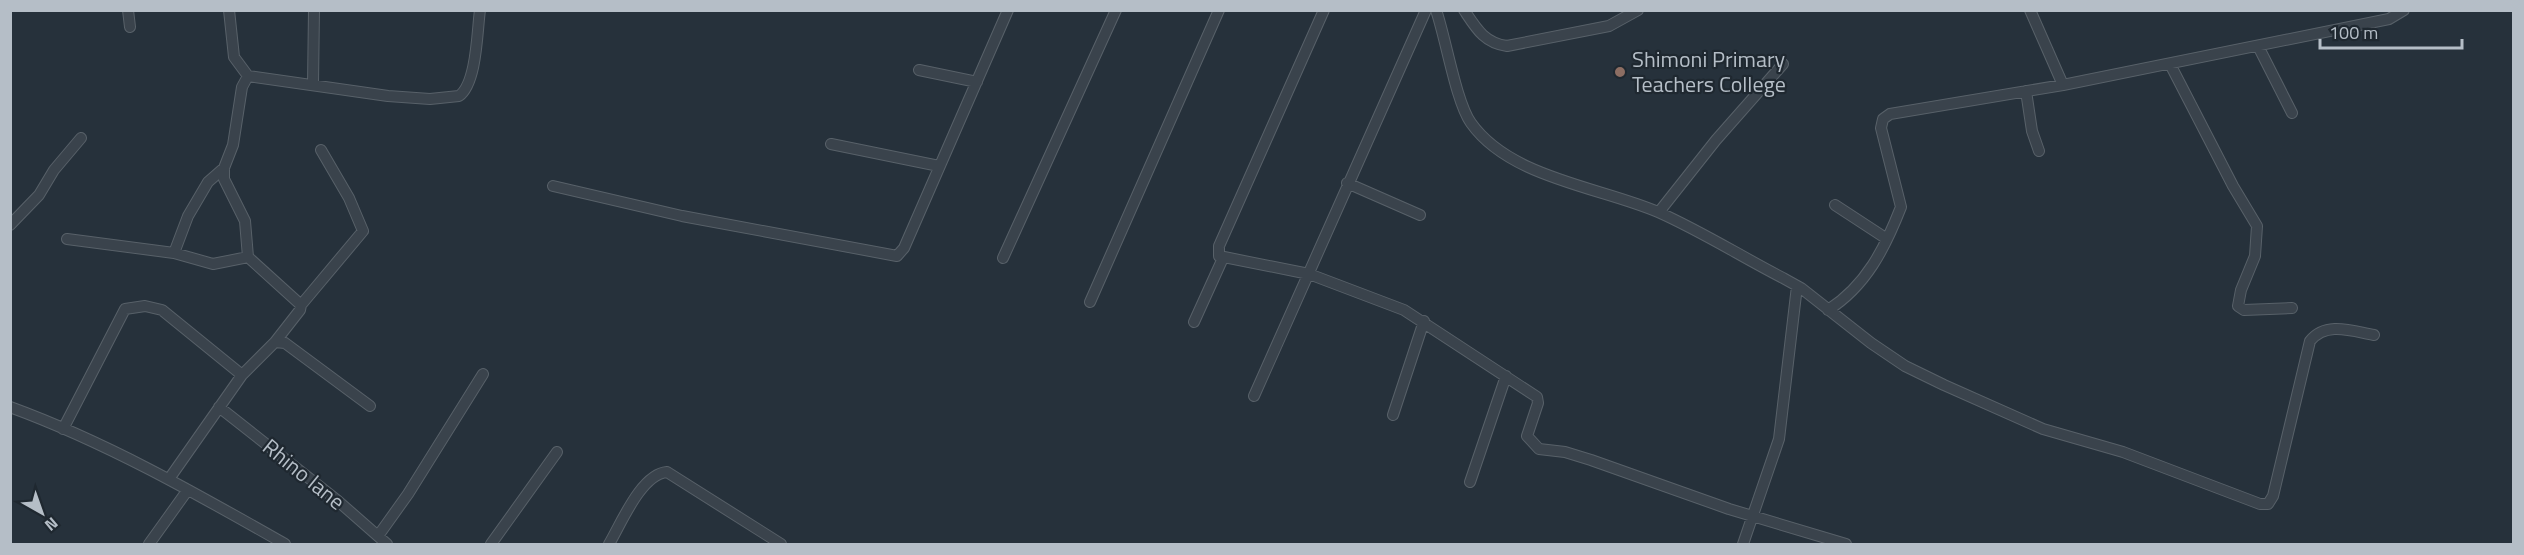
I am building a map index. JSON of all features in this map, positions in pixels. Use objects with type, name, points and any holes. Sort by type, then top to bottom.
[{"type":"street","points":[[128,10],[129,27]]},
{"type":"street","points":[[229,10],[234,57],[248,76],[388,96],[430,99],[459,96],[467,87],[472,70],[480,10]]},
{"type":"street","points":[[313,84],[314,10]]},
{"type":"street","points":[[553,186],[682,216],[894,257],[904,249],[1008,10]]},
{"type":"street","points":[[1003,258],[1116,10]]},
{"type":"street","points":[[1090,302],[1219,10]]},
{"type":"street","points":[[1324,10],[1217,252],[1223,258],[1309,274],[1388,303],[1424,321],[1537,397],[1538,403],[1527,436],[1539,449],[1565,452],[1591,460],[1700,499],[1846,544]]},
{"type":"street","points":[[1254,396],[1426,10]]},
{"type":"street","points":[[1436,10],[1466,112],[1486,140],[1540,171],[1659,212],[1797,286],[1905,366],[2043,429],[2123,452],[2265,505],[2271,502],[2273,496],[2310,342],[2316,333],[2327,330],[2340,329],[2374,335]]},
{"type":"street","points":[[1464,10],[1482,36],[1494,44],[1507,46],[1609,26],[1638,10]]},
{"type":"street","points":[[2030,10],[2063,85]]},
{"type":"street","points":[[1828,310],[1856,288],[1887,239],[1901,203],[1881,128],[1886,116],[2063,85],[2258,46],[2389,19],[2404,10]]},
{"type":"street","points":[[2258,46],[2292,112]]},
{"type":"street","points":[[1659,212],[1716,140],[1783,64]]},
{"type":"street","points":[[2170,64],[2233,186],[2258,226],[2255,256],[2241,290],[2238,306],[2244,310],[2292,308]]},
{"type":"street","points":[[919,70],[977,82]]},
{"type":"street","points":[[248,76],[242,87],[233,145],[224,168],[224,179],[245,222],[248,257],[301,305]]},
{"type":"street","points":[[2026,91],[2032,131],[2039,151]]},
{"type":"street","points":[[10,225],[39,195],[54,171],[81,138]]},
{"type":"street","points":[[831,144],[939,166]]},
{"type":"street","points":[[169,479],[242,375],[275,342],[300,310],[301,305],[363,231],[349,198],[321,150]]},
{"type":"street","points":[[174,253],[188,216],[208,182],[224,168]]},
{"type":"street","points":[[1347,183],[1420,214]]},
{"type":"street","points":[[1835,205],[1887,239]]},
{"type":"street","points":[[67,239],[174,253],[213,264],[248,257]]},
{"type":"street","points":[[1194,322],[1223,258]]},
{"type":"street","points":[[1743,544],[1755,516],[1779,439],[1797,286]]},
{"type":"street","points":[[63,429],[126,309],[135,306],[162,310],[242,375]]},
{"type":"street","points":[[1393,415],[1424,321]]},
{"type":"street","points":[[275,342],[285,344],[370,406]]},
{"type":"street","points":[[378,536],[408,494],[483,374]]},
{"type":"street","points":[[1470,482],[1506,376]]},
{"type":"street","points":[[10,407],[63,429],[169,479],[285,544]]},
{"type":"street","name":"Rhino lane","points":[[219,407],[387,544]]},
{"type":"street","points":[[491,544],[558,452]]},
{"type":"street","points":[[609,544],[640,490],[658,473],[667,472],[781,544]]},
{"type":"street","points":[[148,544],[187,491]]},
{"type":"place","name":"Shimoni Primary Teachers College","points":[[1620,72]]}]
